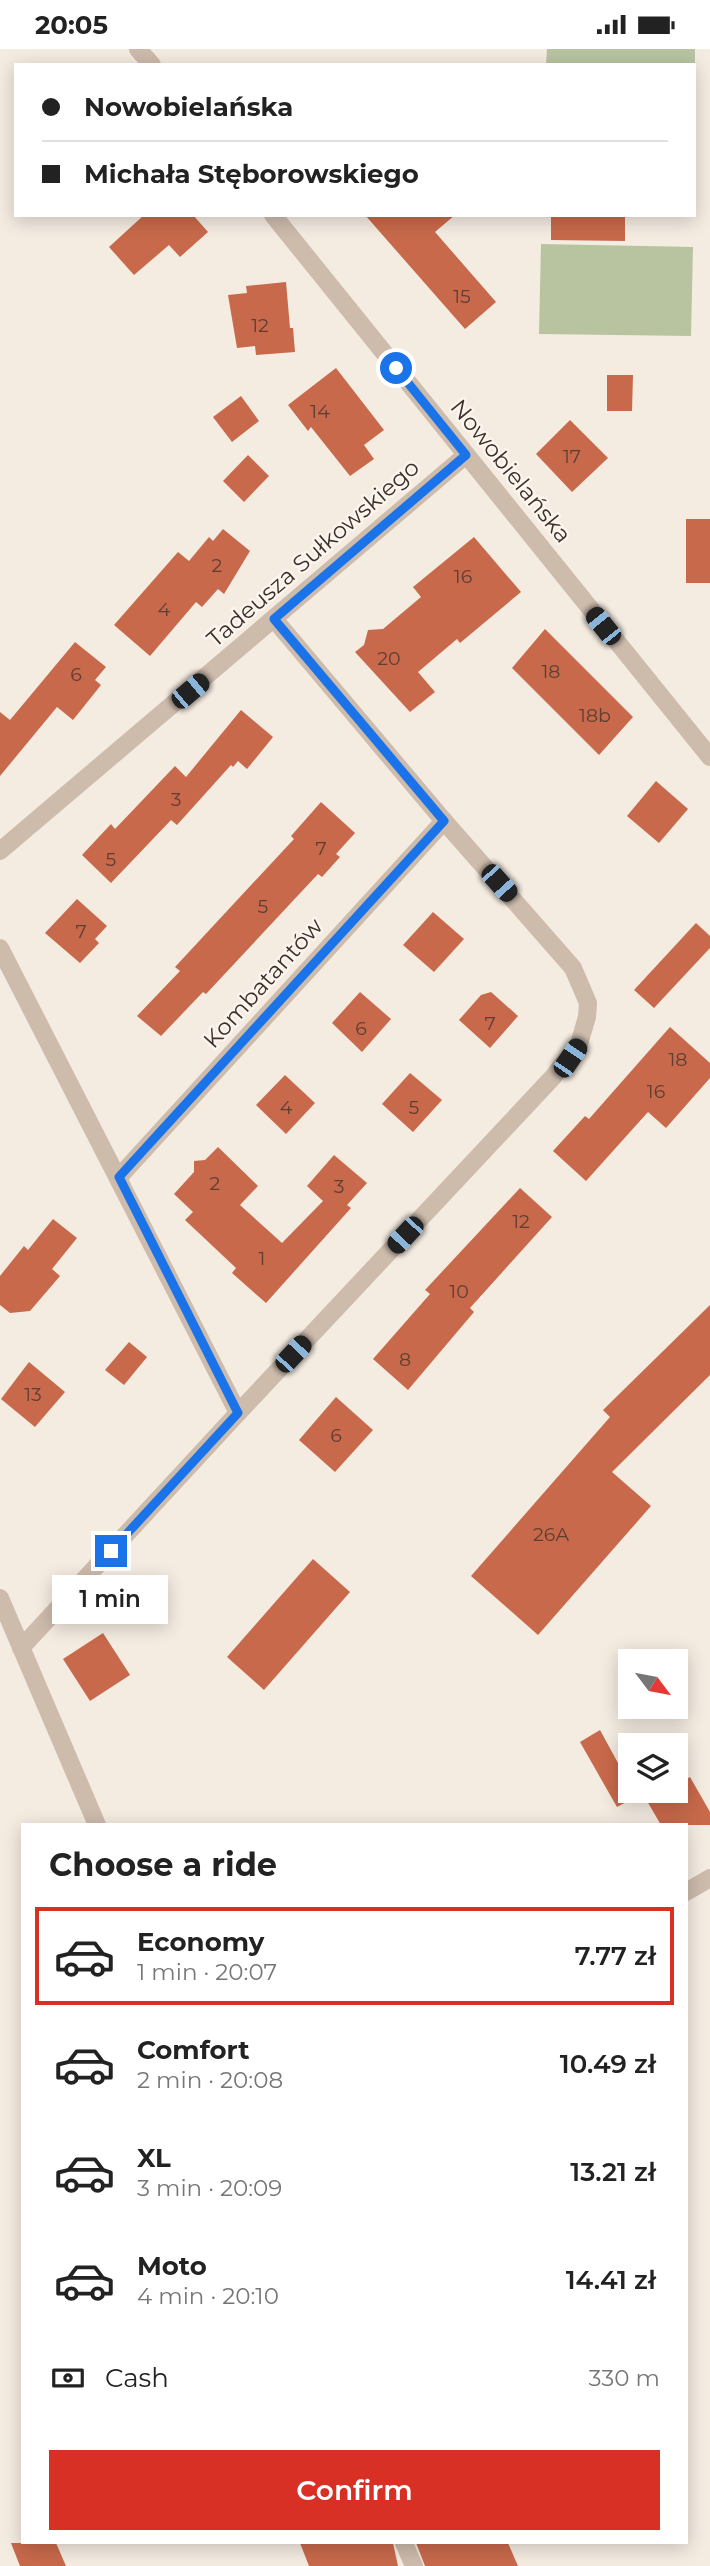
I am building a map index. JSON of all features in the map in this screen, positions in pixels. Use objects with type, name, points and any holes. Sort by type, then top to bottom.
[{"type":"street","points":[[138,49],[150,63]]},
{"type":"street","name":"Nowobielańska","points":[[276,217],[710,758]]},
{"type":"street","name":"Tadeusza Sułkowskiego","points":[[0,851],[466,455]]},
{"type":"street","points":[[21,1648],[553,1077],[570,1058],[584,1034],[588,1003],[573,968],[444,821],[274,619]]},
{"type":"street","name":"Kombatantów","points":[[119,1177],[444,821]]},
{"type":"street","points":[[0,948],[238,1413]]},
{"type":"street","points":[[0,1598],[96,1823]]},
{"type":"street","points":[[688,1891],[710,1878]]},
{"type":"street","points":[[404,2544],[414,2566]]},
{"type":"green space","points":[[547,49],[695,49],[695,63],[546,63]]},
{"type":"green space","points":[[541,244],[693,247],[691,336],[539,334]]},
{"type":"building","points":[[142,217],[195,217],[208,232],[180,257],[169,245],[134,275],[109,247]]},
{"type":"building","points":[[367,217],[453,217],[435,232],[496,302],[465,329]]},
{"type":"building","points":[[551,217],[625,217],[625,241],[551,240]]},
{"type":"building","points":[[286,282],[295,352],[256,355],[255,346],[237,348],[228,295],[247,293],[246,286]]},
{"type":"building","points":[[336,368],[384,430],[364,445],[374,459],[350,476],[311,427],[308,431],[288,405]]},
{"type":"building","points":[[607,375],[633,375],[632,411],[607,411]]},
{"type":"building","points":[[241,396],[259,421],[232,442],[213,417]]},
{"type":"building","points":[[570,420],[608,458],[572,492],[536,454]]},
{"type":"building","points":[[248,455],[269,476],[244,502],[223,481]]},
{"type":"building","points":[[686,519],[710,519],[710,583],[686,583]]},
{"type":"building","points":[[223,529],[250,551],[224,594],[218,589],[202,607],[196,602],[150,656],[114,625],[178,552],[189,561],[209,537],[213,541]]},
{"type":"building","points":[[474,537],[521,592],[460,643],[457,639],[418,672],[435,692],[410,712],[355,652],[364,645],[368,630],[383,629],[421,597],[413,587]]},
{"type":"building","points":[[545,629],[633,717],[599,755],[512,668]]},
{"type":"building","points":[[75,642],[106,667],[95,680],[101,685],[73,720],[57,707],[0,776],[0,712],[10,720]]},
{"type":"building","points":[[241,710],[273,737],[247,769],[238,761],[233,767],[231,765],[177,825],[171,820],[111,883],[82,855],[111,824],[115,829],[175,766],[186,777]]},
{"type":"building","points":[[656,781],[688,809],[659,843],[627,816]]},
{"type":"building","points":[[321,802],[355,833],[336,854],[340,857],[322,877],[318,874],[206,994],[203,992],[161,1036],[137,1016],[180,971],[175,967],[294,839],[291,836]]},
{"type":"building","points":[[77,899],[107,926],[95,939],[99,943],[80,963],[45,933]]},
{"type":"building","points":[[433,912],[464,939],[434,972],[403,945]]},
{"type":"building","points":[[696,923],[710,936],[710,948],[654,1008],[634,990]]},
{"type":"building","points":[[360,992],[391,1019],[362,1052],[332,1023]]},
{"type":"building","points":[[491,992],[518,1016],[490,1048],[459,1020],[481,995]]},
{"type":"building","points":[[670,1027],[710,1063],[710,1078],[666,1128],[648,1112],[586,1181],[553,1151],[585,1116],[589,1119]]},
{"type":"building","points":[[410,1073],[442,1100],[413,1132],[382,1104]]},
{"type":"building","points":[[285,1075],[315,1103],[286,1134],[256,1105]]},
{"type":"building","points":[[218,1147],[258,1186],[240,1205],[282,1243],[323,1201],[307,1186],[334,1155],[367,1183],[347,1205],[351,1208],[266,1303],[232,1273],[236,1268],[185,1220],[193,1212],[174,1194],[194,1172],[194,1161],[205,1160]]},
{"type":"building","points":[[520,1188],[552,1217],[470,1308],[474,1312],[408,1390],[373,1359],[430,1294],[425,1290]]},
{"type":"building","points":[[53,1219],[77,1238],[52,1269],[60,1276],[30,1311],[10,1313],[0,1305],[0,1276],[24,1246],[28,1250]]},
{"type":"building","points":[[710,1305],[710,1375],[612,1472],[651,1506],[538,1635],[471,1576],[610,1417],[603,1410]]},
{"type":"building","points":[[129,1342],[147,1357],[124,1385],[105,1370]]},
{"type":"building","points":[[29,1362],[65,1392],[35,1427],[1,1399]]},
{"type":"building","points":[[336,1397],[373,1430],[335,1472],[299,1440]]},
{"type":"building","points":[[313,1559],[350,1592],[264,1690],[227,1657]]},
{"type":"building","points":[[103,1633],[130,1675],[90,1701],[63,1659]]},
{"type":"building","points":[[600,1730],[618,1763],[618,1803],[625,1803],[617,1807],[580,1742]]},
{"type":"building","points":[[690,1777],[710,1812],[710,1825],[660,1823],[648,1803],[688,1803]]},
{"type":"building","points":[[11,2543],[56,2544],[66,2566],[20,2566]]},
{"type":"building","points":[[300,2544],[393,2544],[398,2566],[309,2566]]},
{"type":"building","points":[[416,2544],[508,2544],[518,2566],[425,2566]]},
{"type":"route","points":[[111,1551],[238,1413],[119,1177],[444,821],[274,619],[466,455],[396,368]]}]
